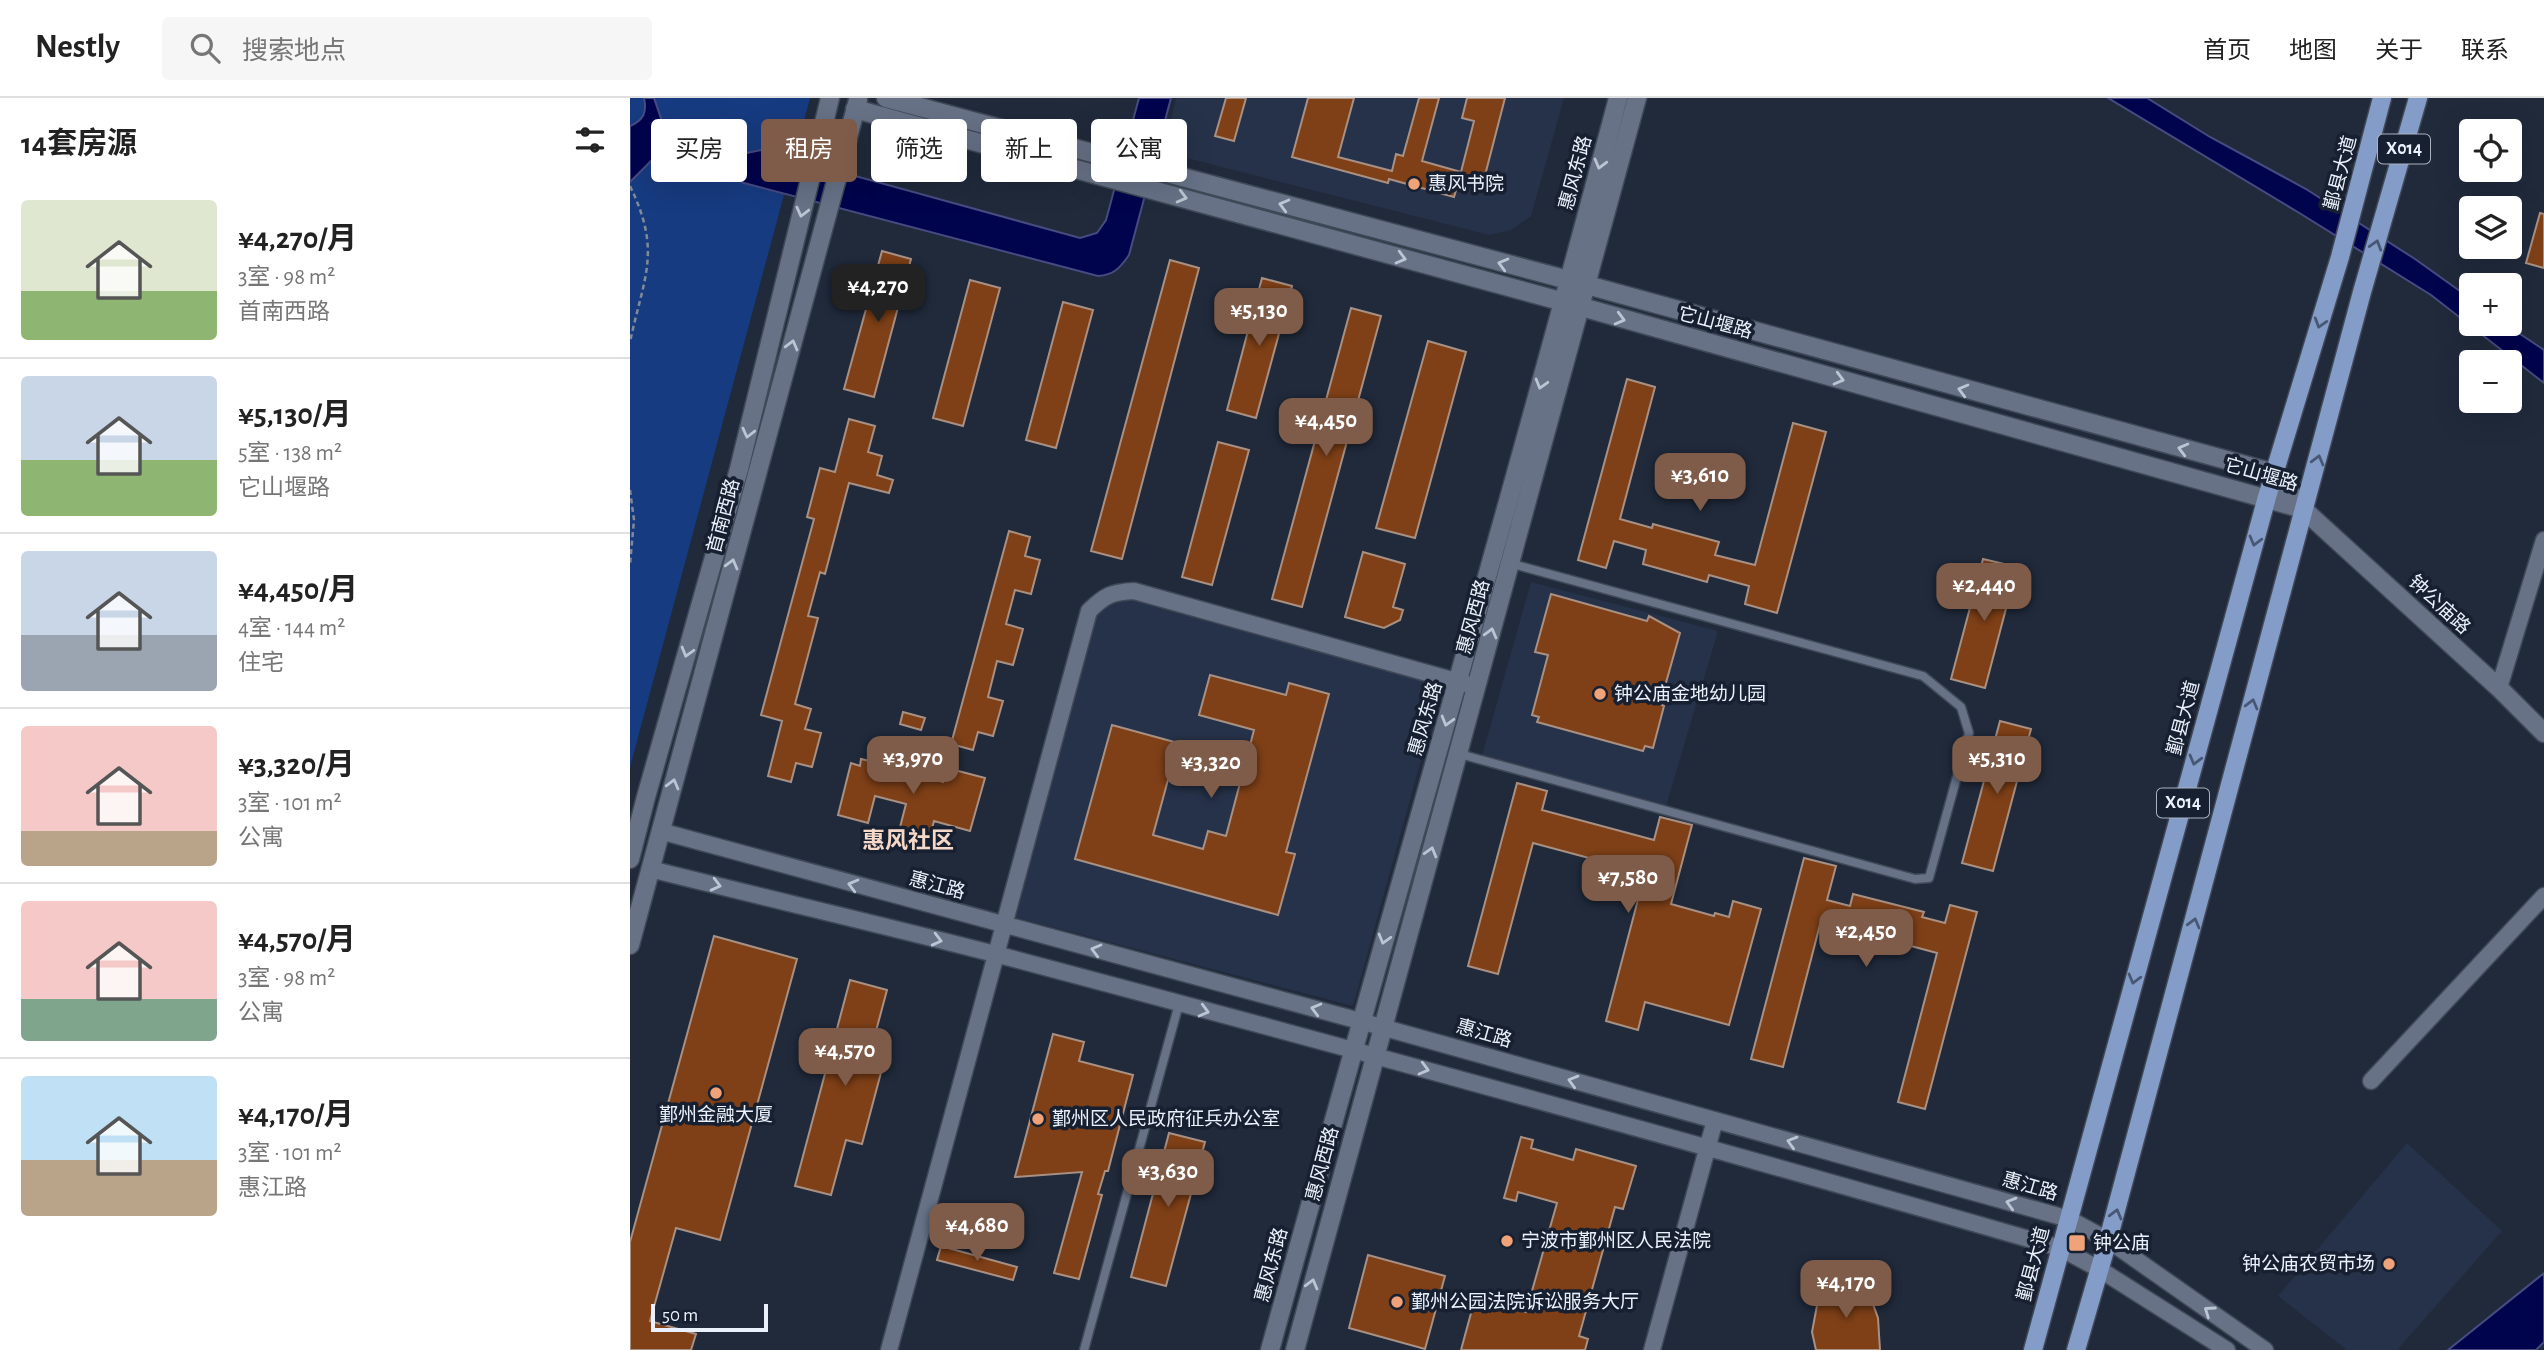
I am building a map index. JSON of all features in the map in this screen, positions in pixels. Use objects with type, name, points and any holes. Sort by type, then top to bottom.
[{"type":"main road","name":"鄞县大道","points":[[2033,1350],[2267,497],[2340,257],[2382,98]]},
{"type":"main road","name":"X014","points":[[2076,1350],[2108,1240],[2362,292],[2418,98]]},
{"type":"street","name":"首南西路","points":[[630,859],[739,469],[830,98]]},
{"type":"street","name":"它山堰路","points":[[886,98],[2274,473],[2304,510]]},
{"type":"street","name":"惠风东路","points":[[1270,1350],[1360,1021],[1493,559],[1578,284],[1618,98]]},
{"type":"street","points":[[1578,284],[1637,98]]},
{"type":"street","name":"首南西路","points":[[630,945],[857,104]]},
{"type":"street","name":"它山堰路","points":[[857,104],[2267,497],[2304,510]]},
{"type":"street","name":"惠风西路","points":[[1295,1350],[1511,563],[1572,305]]},
{"type":"street","name":"钟公庙路","points":[[2304,510],[2499,688],[2544,733]]},
{"type":"street","points":[[2499,688],[2544,540]]},
{"type":"street","points":[[889,1350],[1089,611],[1114,592],[1152,594],[1477,686]]},
{"type":"street","name":"惠江路","points":[[660,831],[1382,1027],[2068,1219],[2108,1240],[2265,1350]]},
{"type":"street","points":[[650,869],[996,955],[1353,1050],[1707,1146],[2060,1248],[2099,1269],[2227,1350]]},
{"type":"street","points":[[2371,1081],[2544,896]]},
{"type":"street","points":[[1652,1350],[1714,1120]]},
{"type":"lane","points":[[1439,748],[1915,879],[1929,878],[1969,733],[1961,707],[1923,676],[1493,559]]},
{"type":"lane","points":[[1084,1350],[1179,1004]]},
{"type":"path","points":[[630,186],[643,213],[649,250],[647,276],[630,342]]},
{"type":"path","points":[[630,489],[634,520],[630,564]]},
{"type":"shaded area","points":[[630,98],[810,98],[804,119],[761,119],[761,182],[787,182],[630,767]]},
{"type":"shaded area","points":[[644,98],[654,98],[661,119],[651,119],[651,161],[630,182],[630,126],[639,121],[645,107]]},
{"type":"shaded area","points":[[1139,98],[1171,98],[1165,119],[1133,119]]},
{"type":"shaded area","name":"惠风书院","points":[[1176,98],[1564,98],[1531,216],[1511,230],[1489,235],[1187,158],[1187,119],[1171,119]]},
{"type":"shaded area","points":[[2108,98],[2147,98],[2210,137],[2306,189],[2459,290],[2459,317],[2431,295]]},
{"type":"shaded area","points":[[761,150],[761,182],[857,182],[857,176],[1080,238],[1097,233],[1106,220],[1116,182],[1149,182],[1129,255],[1116,270],[1098,276],[742,182],[747,182],[747,153]]},
{"type":"shaded area","points":[[2522,335],[2544,350],[2544,383],[2522,366],[2522,350],[2502,350],[2484,336]]},
{"type":"shaded area","name":"钟公庙金地幼儿园","points":[[1531,582],[1718,631],[1666,806],[1482,756]]},
{"type":"shaded area","points":[[1117,597],[1135,598],[1442,684],[1353,1006],[1014,917],[1093,619]]},
{"type":"shaded area","name":"钟公庙农贸市场","points":[[2407,1143],[2502,1231],[2397,1350],[2347,1350],[2278,1296]]},
{"type":"shaded area","points":[[2544,1273],[2544,1342],[2536,1350],[2448,1350]]},
{"type":"building","points":[[1226,98],[1246,98],[1234,141],[1215,136]]},
{"type":"building","points":[[1308,98],[1354,98],[1338,157],[1392,171],[1396,154],[1403,156],[1419,98],[1439,98],[1422,161],[1461,172],[1474,121],[1462,118],[1467,98],[1505,98],[1482,187],[1459,180],[1454,197],[1389,179],[1388,183],[1292,157]]},
{"type":"building","points":[[2540,213],[2544,214],[2544,268],[2526,263]]},
{"type":"building","points":[[882,251],[911,259],[874,397],[844,389]]},
{"type":"building","points":[[1170,260],[1199,268],[1122,559],[1091,551]]},
{"type":"building","points":[[1262,278],[1292,286],[1256,418],[1227,410]]},
{"type":"building","points":[[970,280],[1000,288],[963,426],[933,418]]},
{"type":"building","points":[[1063,302],[1093,310],[1056,448],[1026,440]]},
{"type":"building","points":[[1351,308],[1381,316],[1302,607],[1272,599]]},
{"type":"building","points":[[1428,341],[1466,352],[1415,538],[1376,528]]},
{"type":"building","points":[[1627,379],[1655,387],[1620,519],[1652,528],[1653,524],[1719,542],[1715,555],[1755,565],[1793,423],[1826,432],[1777,613],[1745,604],[1749,586],[1709,575],[1707,582],[1643,564],[1646,550],[1614,541],[1606,568],[1578,560]]},
{"type":"building","points":[[849,419],[875,426],[868,452],[882,456],[877,475],[893,480],[889,493],[849,483],[825,574],[820,572],[808,616],[818,618],[795,704],[811,709],[805,729],[821,733],[812,767],[796,763],[791,782],[768,776],[782,721],[761,715],[814,519],[807,517],[820,468],[835,472]]},
{"type":"building","points":[[1218,442],[1249,450],[1212,585],[1182,577]]},
{"type":"building","points":[[1009,531],[1030,537],[1025,556],[1040,560],[1031,594],[1015,590],[1006,624],[1023,629],[1013,665],[997,661],[988,697],[1003,701],[993,736],[978,732],[973,750],[951,744]]},
{"type":"building","points":[[1363,552],[1405,564],[1393,607],[1403,610],[1400,620],[1384,628],[1345,617]]},
{"type":"building","points":[[1983,559],[2017,567],[1985,688],[1951,679]]},
{"type":"building","points":[[1551,594],[1647,621],[1649,616],[1680,633],[1660,704],[1664,706],[1653,748],[1645,746],[1643,751],[1537,722],[1539,717],[1532,715],[1548,655],[1535,652]]},
{"type":"building","points":[[1210,675],[1286,695],[1289,683],[1329,694],[1286,852],[1295,854],[1278,915],[1075,859],[1112,725],[1178,743],[1153,835],[1203,849],[1208,831],[1226,836],[1254,730],[1199,715]]},
{"type":"building","points":[[903,712],[925,718],[921,730],[900,724]]},
{"type":"building","points":[[2000,721],[2031,729],[1993,871],[1962,863]]},
{"type":"building","points":[[861,759],[916,771],[915,774],[943,782],[947,768],[985,778],[970,831],[934,821],[929,839],[899,831],[906,804],[875,796],[868,823],[838,815],[851,763],[860,766]]},
{"type":"building","points":[[1517,783],[1547,791],[1542,810],[1654,840],[1660,817],[1692,825],[1671,904],[1714,916],[1715,913],[1729,917],[1733,901],[1761,909],[1729,1025],[1645,1002],[1638,1030],[1606,1021],[1645,873],[1533,843],[1498,974],[1468,966]]},
{"type":"building","points":[[1804,858],[1836,866],[1827,900],[1850,906],[1853,894],[1924,912],[1922,917],[1945,923],[1950,905],[1977,912],[1925,1109],[1898,1102],[1937,953],[1844,928],[1845,923],[1822,917],[1783,1067],[1751,1059]]},
{"type":"building","name":"鄞州金融大厦","points":[[714,936],[797,959],[720,1240],[676,1228],[650,1321],[696,1334],[691,1350],[630,1350],[630,1242]]},
{"type":"building","points":[[850,980],[887,990],[872,1046],[887,1050],[862,1144],[846,1140],[831,1195],[795,1186]]},
{"type":"building","points":[[1053,1034],[1084,1042],[1079,1061],[1133,1075],[1108,1171],[1105,1171],[1098,1194],[1102,1195],[1079,1279],[1054,1273],[1082,1172],[1015,1177]]},
{"type":"building","points":[[1169,1133],[1205,1142],[1166,1286],[1131,1277]]},
{"type":"building","points":[[1521,1137],[1533,1140],[1531,1148],[1573,1160],[1576,1149],[1636,1166],[1623,1209],[1615,1207],[1579,1336],[1588,1339],[1585,1350],[1461,1350],[1477,1291],[1491,1294],[1489,1302],[1526,1312],[1557,1203],[1518,1192],[1516,1201],[1504,1198]]},
{"type":"building","points":[[941,1246],[1017,1267],[1013,1280],[937,1260]]},
{"type":"building","name":"鄞州公园法院诉讼服务大厅","points":[[1368,1255],[1445,1276],[1425,1349],[1349,1328]]},
{"type":"building","points":[[1836,1282],[1852,1283],[1870,1296],[1878,1318],[1880,1350],[1816,1350],[1812,1332],[1818,1300],[1825,1288]]},
{"type":"place","name":"惠风书院","points":[[1414,184]]},
{"type":"place","name":"钟公庙金地幼儿园","points":[[1600,694]]},
{"type":"place","name":"鄞州金融大厦","points":[[716,1093]]},
{"type":"place","name":"鄞州区人民政府征兵办公室","points":[[1038,1119]]},
{"type":"place","name":"宁波市鄞州区人民法院","points":[[1507,1241]]},
{"type":"place","name":"钟公庙","points":[[2077,1243]]},
{"type":"place","name":"钟公庙农贸市场","points":[[2389,1264]]},
{"type":"place","name":"鄞州公园法院诉讼服务大厅","points":[[1397,1302]]},
{"type":"district","name":"惠风社区","points":[[908,841]]}]
